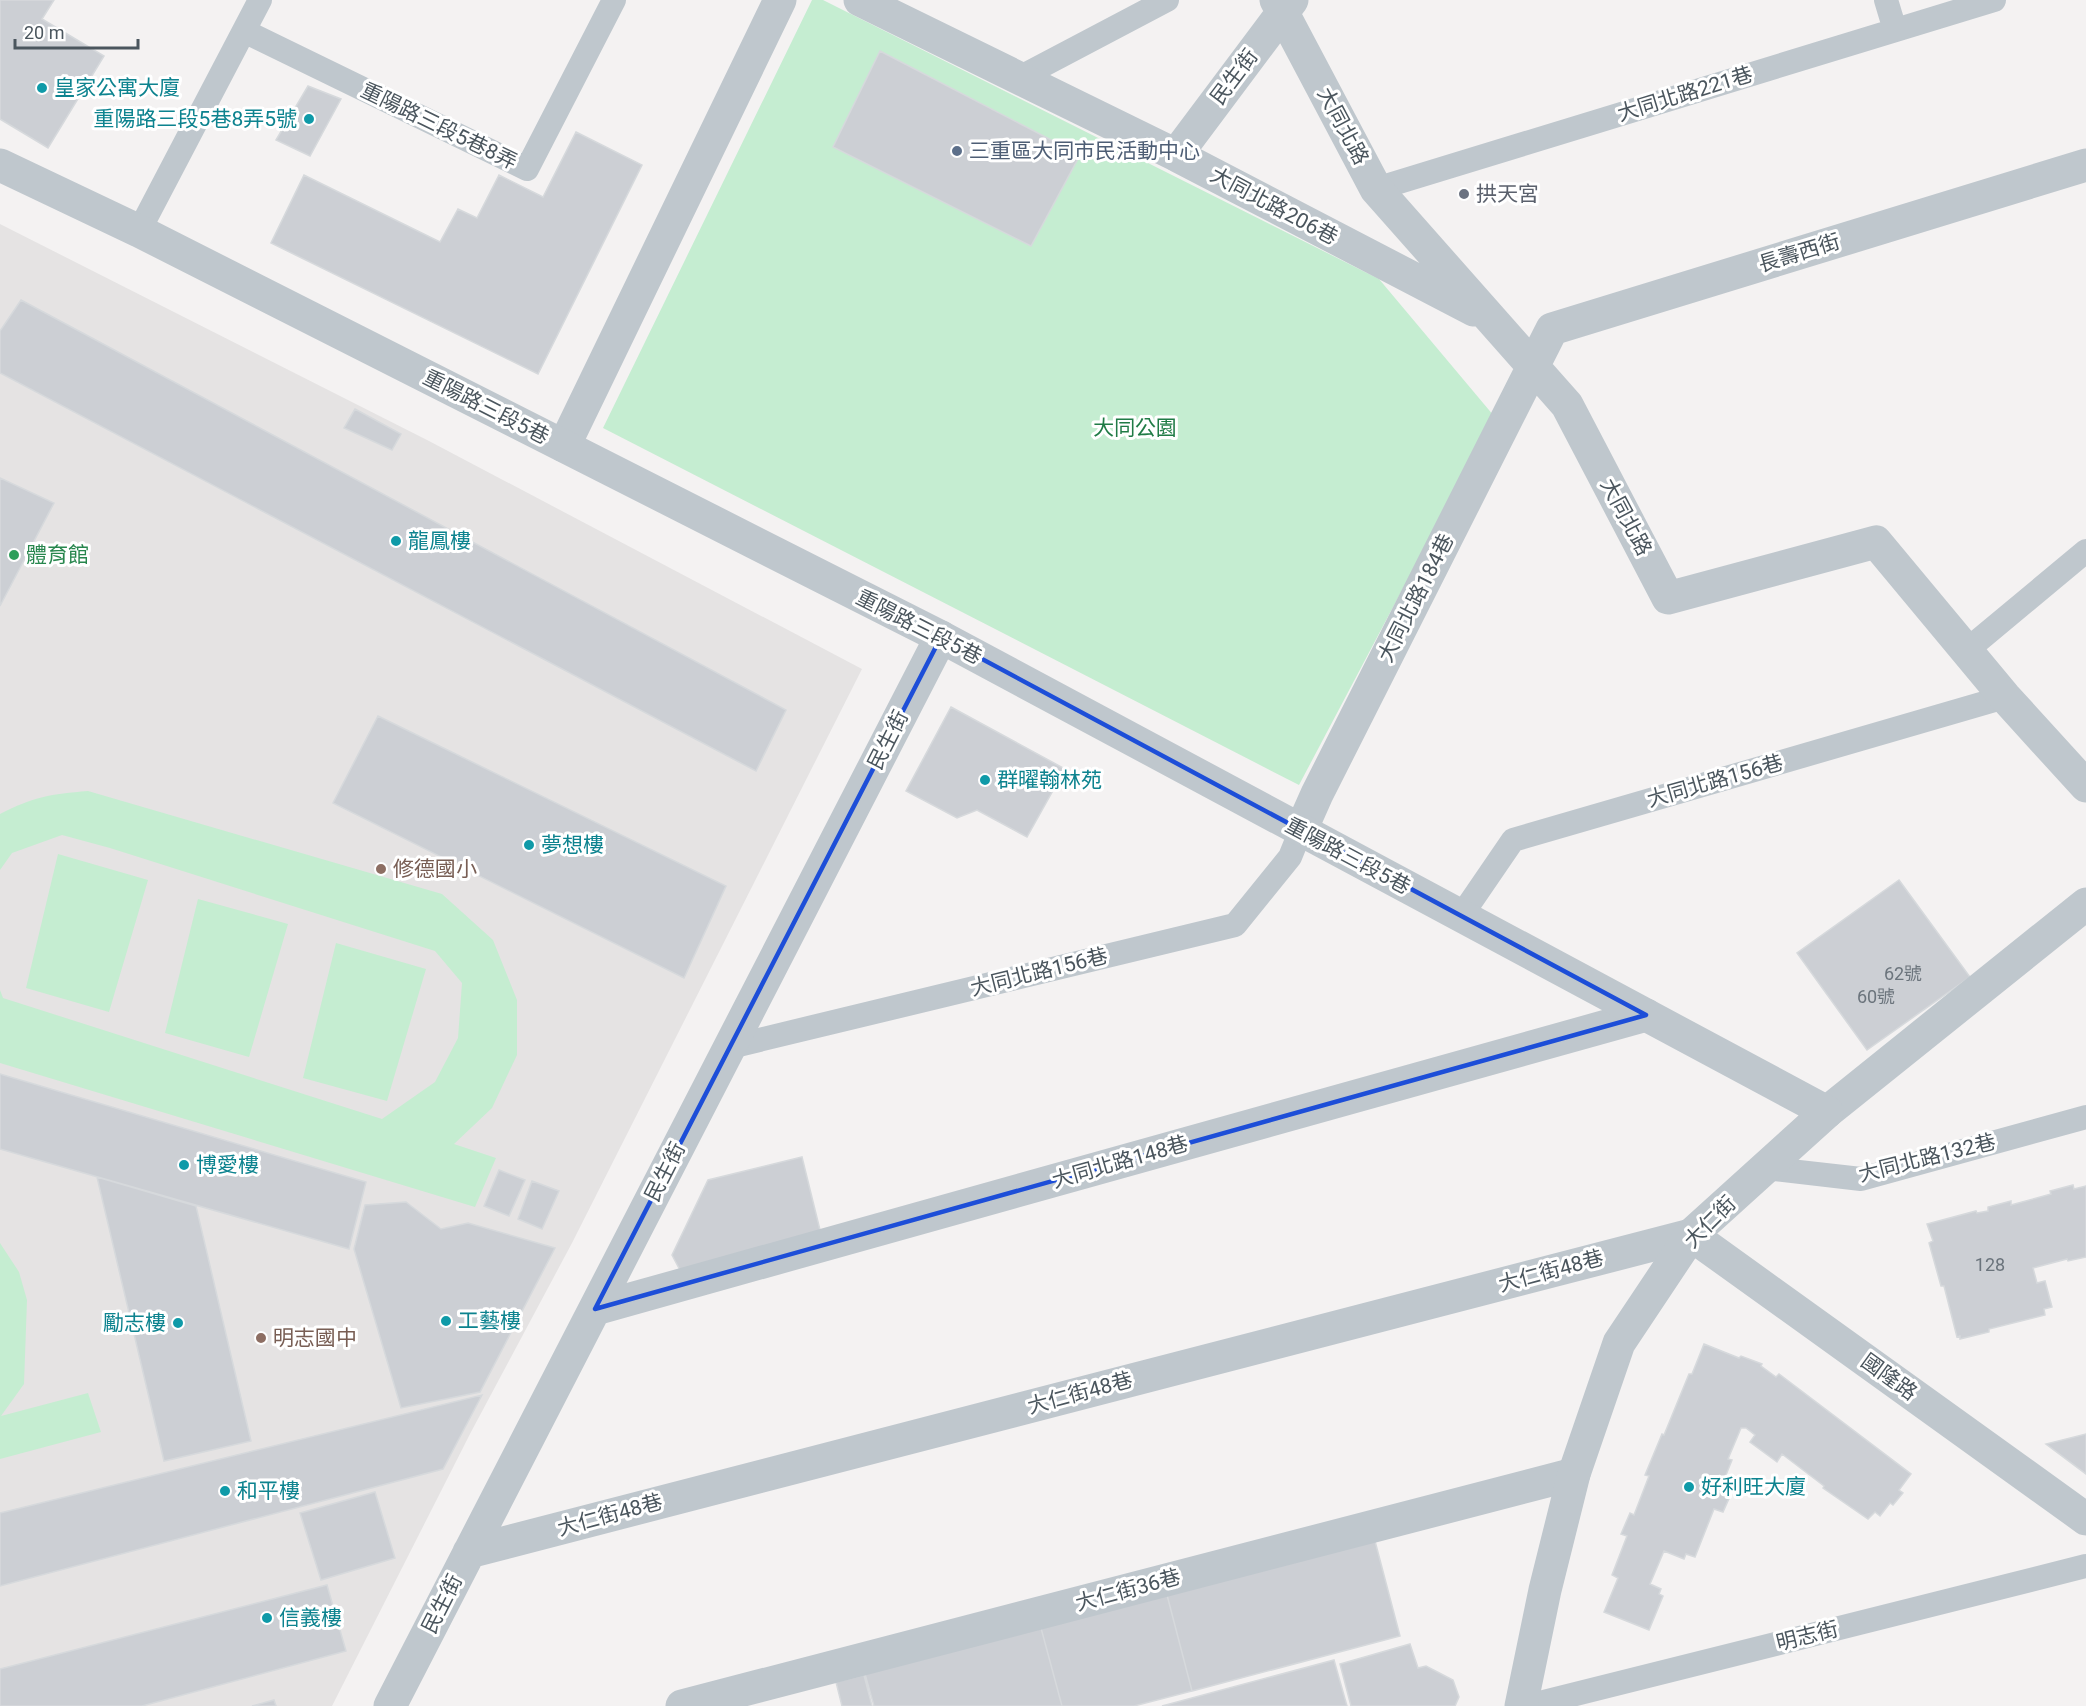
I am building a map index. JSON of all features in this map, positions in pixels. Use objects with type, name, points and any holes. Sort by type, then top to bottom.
[{"type":"street","points":[[564,446],[780,0]]},
{"type":"street","name":"大同北路206巷","points":[[860,0],[1176,154],[1492,320]]},
{"type":"street","name":"民生街","points":[[1176,154],[1283,4]]},
{"type":"street","name":"大同北路","points":[[1283,4],[1376,189],[1567,405],[1668,598],[1876,542],[2005,697],[2086,786]]},
{"type":"street","name":"重陽路三段5巷","points":[[0,165],[139,231],[941,637],[1827,1112]]},
{"type":"street","name":"長壽西街","points":[[1534,367],[1552,329],[2086,165]]},
{"type":"street","name":"大同北路184巷","points":[[1302,831],[1317,794],[1534,367]]},
{"type":"street","name":"民生街","points":[[390,1706],[941,637]]},
{"type":"street","name":"大仁街","points":[[1521,1706],[1545,1590],[1574,1474],[1620,1343],[1691,1235],[1827,1112],[2086,904]]},
{"type":"street","name":"大同北路148巷","points":[[595,1309],[1646,1015]]},
{"type":"street","name":"國隆路","points":[[1691,1235],[2086,1520]]},
{"type":"street","name":"大仁街48巷","points":[[469,1552],[1691,1235]]},
{"type":"street","name":"大仁街36巷","points":[[682,1706],[1574,1474]]},
{"type":"lane","points":[[139,231],[260,0]]},
{"type":"lane","points":[[1019,78],[1167,0]]},
{"type":"lane","points":[[1886,0],[1895,30]]},
{"type":"lane","name":"大同北路221巷","points":[[1376,189],[1995,0]]},
{"type":"lane","name":"重陽路三段5巷8弄","points":[[244,31],[527,169],[607,2]]},
{"type":"lane","points":[[1967,650],[2086,550]]},
{"type":"lane","name":"大同北路156巷","points":[[1461,916],[1513,840],[2005,697]]},
{"type":"lane","name":"大同北路156巷","points":[[730,1047],[1235,925],[1290,858],[1302,831]]},
{"type":"lane","name":"大同北路132巷","points":[[1765,1168],[1861,1179],[2086,1117]]},
{"type":"lane","name":"明志街","points":[[1528,1706],[2086,1566]]},
{"type":"highlighted area","points":[[941,637],[1646,1015],[595,1309]]},
{"type":"shaded area","name":"修德國小","points":[[0,224],[429,441],[862,669],[572,1243],[471,1432],[332,1706],[0,1706]]},
{"type":"green space","name":"大同公園","points":[[812,0],[823,0],[1379,279],[1494,416],[1299,785],[603,428]]},
{"type":"green space","points":[[88,791],[442,894],[493,940],[517,1000],[517,1055],[492,1108],[454,1144],[496,1158],[475,1207],[0,1063],[0,990],[3,998],[382,1119],[435,1082],[458,1038],[462,983],[435,951],[110,848],[62,835],[12,853],[0,870],[0,814],[42,797]]},
{"type":"green space","points":[[58,854],[148,880],[109,1012],[26,988]]},
{"type":"green space","points":[[198,899],[288,924],[249,1057],[165,1033]]},
{"type":"green space","points":[[336,943],[426,969],[387,1101],[303,1078]]},
{"type":"green space","points":[[0,1243],[19,1272],[27,1300],[24,1384],[1,1416],[88,1393],[101,1432],[0,1459]]},
{"type":"building","name":"皇家公寓大廈","points":[[0,0],[54,0],[42,19],[104,56],[48,148],[0,119]]},
{"type":"building","name":"三重區大同市民活動中心","points":[[880,51],[1080,155],[1031,246],[833,147]]},
{"type":"building","name":"重陽路三段5巷8弄5號","points":[[308,86],[341,99],[310,156],[276,140]]},
{"type":"building","points":[[576,132],[642,165],[538,374],[271,243],[304,175],[440,242],[458,209],[477,218],[499,175],[543,197]]},
{"type":"building","name":"龍鳳樓","points":[[21,300],[786,710],[756,771],[0,373],[0,331]]},
{"type":"building","points":[[355,409],[401,434],[392,450],[344,428]]},
{"type":"building","name":"體育館","points":[[0,478],[54,503],[0,606]]},
{"type":"building","name":"群曜翰林苑","points":[[951,707],[1065,769],[1027,837],[977,810],[957,818],[906,791]]},
{"type":"building","name":"夢想樓","points":[[378,716],[726,886],[684,978],[333,803]]},
{"type":"building","points":[[1899,880],[1970,977],[1867,1050],[1797,953]]},
{"type":"building","name":"博愛樓","points":[[0,1074],[366,1182],[349,1249],[0,1149]]},
{"type":"building","points":[[802,1157],[821,1234],[681,1272],[672,1255],[708,1180]]},
{"type":"building","points":[[499,1170],[525,1180],[509,1216],[484,1206]]},
{"type":"building","name":"勵志樓","points":[[97,1177],[196,1206],[251,1441],[164,1461]]},
{"type":"building","points":[[532,1181],[559,1191],[542,1229],[518,1219]]},
{"type":"building","points":[[2073,1185],[2074,1189],[2086,1186],[2086,1257],[2068,1261],[2067,1259],[2033,1268],[2037,1283],[2045,1281],[2052,1307],[2044,1309],[2045,1315],[1989,1329],[1989,1332],[1960,1339],[1960,1336],[1957,1337],[1944,1286],[1941,1286],[1929,1243],[1933,1241],[1927,1224],[1976,1211],[1977,1213],[1988,1211],[1988,1207],[2011,1201],[2011,1205],[2051,1194],[2050,1191]]},
{"type":"building","name":"工藝樓","points":[[406,1202],[441,1229],[468,1223],[555,1248],[480,1392],[401,1408],[354,1249],[365,1205]]},
{"type":"building","name":"好利旺大廈","points":[[1704,1344],[1739,1358],[1741,1356],[1762,1364],[1761,1366],[1776,1377],[1779,1374],[1911,1474],[1899,1490],[1903,1493],[1893,1505],[1890,1503],[1880,1516],[1875,1512],[1868,1519],[1823,1488],[1824,1486],[1782,1454],[1777,1462],[1750,1442],[1755,1435],[1746,1428],[1741,1428],[1728,1459],[1732,1460],[1724,1480],[1735,1485],[1723,1512],[1714,1509],[1695,1557],[1686,1554],[1684,1559],[1664,1551],[1650,1584],[1661,1589],[1659,1594],[1663,1596],[1649,1630],[1604,1612],[1618,1578],[1612,1575],[1627,1536],[1621,1534],[1630,1513],[1634,1515],[1649,1476],[1645,1475]]},
{"type":"building","name":"和平樓","points":[[482,1395],[443,1469],[0,1586],[0,1513]]},
{"type":"building","points":[[2086,1434],[2086,1474],[2046,1444]]},
{"type":"building","points":[[375,1492],[395,1558],[321,1580],[300,1513]]},
{"type":"building","points":[[1375,1541],[1400,1636],[1192,1691],[1167,1595]]},
{"type":"building","name":"信義樓","points":[[327,1585],[346,1651],[142,1706],[0,1706],[0,1669]]},
{"type":"building","points":[[1167,1595],[1192,1691],[1134,1706],[1062,1706],[1041,1628]]},
{"type":"building","points":[[1041,1628],[1062,1706],[874,1706],[865,1674]]},
{"type":"building","points":[[1410,1644],[1418,1668],[1426,1666],[1453,1680],[1459,1697],[1455,1706],[1351,1706],[1340,1664]]},
{"type":"building","points":[[1334,1660],[1347,1706],[1162,1706]]},
{"type":"building","points":[[864,1675],[872,1706],[842,1706],[836,1682]]},
{"type":"building","points":[[274,1700],[276,1706],[252,1706]]},
{"type":"place","name":"皇家公寓大廈","points":[[42,88]]},
{"type":"place","name":"重陽路三段5巷8弄5號","points":[[309,119]]},
{"type":"place","name":"三重區大同市民活動中心","points":[[957,151]]},
{"type":"place","name":"拱天宮","points":[[1464,194]]},
{"type":"place","name":"龍鳳樓","points":[[396,541]]},
{"type":"place","name":"體育館","points":[[14,555]]},
{"type":"place","name":"群曜翰林苑","points":[[985,780]]},
{"type":"place","name":"夢想樓","points":[[529,845]]},
{"type":"place","name":"修德國小","points":[[381,869]]},
{"type":"place","name":"博愛樓","points":[[184,1165]]},
{"type":"place","name":"工藝樓","points":[[446,1321]]},
{"type":"place","name":"勵志樓","points":[[178,1323]]},
{"type":"place","name":"明志國中","points":[[261,1338]]},
{"type":"place","name":"好利旺大廈","points":[[1689,1487]]},
{"type":"place","name":"和平樓","points":[[225,1491]]},
{"type":"place","name":"信義樓","points":[[267,1618]]}]
